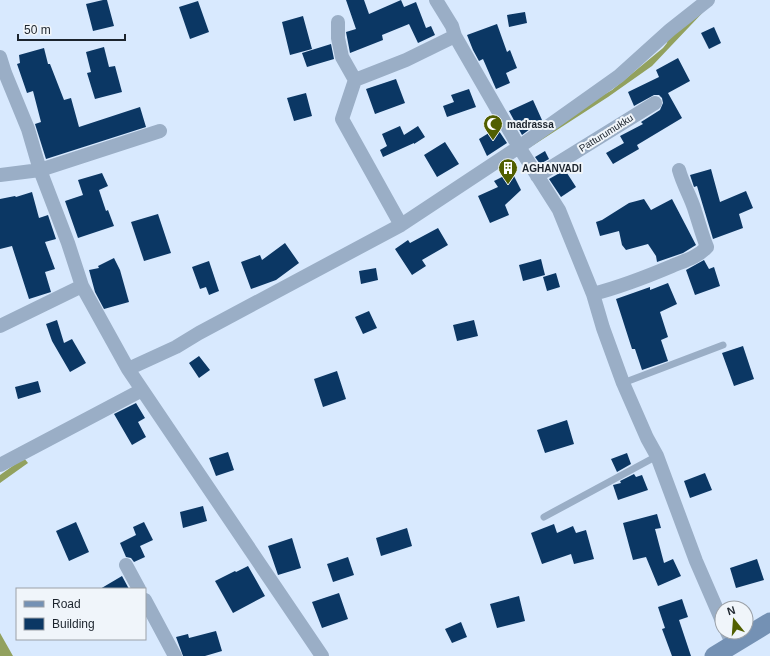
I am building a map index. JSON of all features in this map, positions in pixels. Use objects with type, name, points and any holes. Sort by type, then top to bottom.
[{"type":"main road","points":[[754,629],[770,622]]},
{"type":"main road","points":[[714,656],[729,640]]},
{"type":"street","points":[[436,0],[452,26],[455,36],[518,147],[559,210],[593,294],[603,328],[623,383],[647,438],[657,456],[696,561],[714,603]]},
{"type":"street","points":[[128,369],[176,347],[199,333],[401,225],[518,147],[619,76],[670,30],[708,0]]},
{"type":"street","points":[[338,22],[338,38],[342,56],[355,80],[342,119],[401,225]]},
{"type":"street","points":[[355,80],[406,60],[455,36]]},
{"type":"street","points":[[0,57],[5,74],[28,129],[40,170],[68,242],[82,286],[128,369],[322,656]]},
{"type":"street","name":"Patturumukku","points":[[537,176],[655,103]]},
{"type":"street","points":[[0,175],[40,170],[160,132]]},
{"type":"street","points":[[593,294],[620,287],[641,279],[689,259],[702,252],[707,247],[701,233],[695,210],[682,182],[679,170]]},
{"type":"street","points":[[0,326],[82,286]]},
{"type":"street","points":[[0,465],[142,390]]},
{"type":"street","points":[[126,566],[138,588]]},
{"type":"street","points":[[146,602],[175,656]]},
{"type":"lane","points":[[623,383],[723,345]]},
{"type":"lane","points":[[544,517],[657,456]]},
{"type":"shaded area","points":[[708,7],[652,66],[608,97],[529,148],[584,106],[612,90],[663,48],[667,43],[668,37]]},
{"type":"shaded area","points":[[24,458],[28,463],[0,483],[0,475]]},
{"type":"shaded area","points":[[0,633],[13,656],[0,656]]},
{"type":"building","points":[[107,0],[114,26],[93,31],[86,4]]},
{"type":"building","points":[[346,0],[364,0],[369,14],[401,0],[404,7],[416,2],[426,28],[431,26],[435,35],[418,43],[409,24],[382,35],[383,40],[350,53],[346,32],[356,29]]},
{"type":"building","points":[[198,1],[209,32],[190,39],[179,7]]},
{"type":"building","points":[[525,12],[527,23],[509,27],[507,15]]},
{"type":"building","points":[[303,16],[312,49],[290,55],[282,22]]},
{"type":"building","points":[[497,24],[507,52],[510,50],[517,68],[506,73],[510,83],[496,89],[483,59],[479,61],[467,35]]},
{"type":"building","points":[[714,27],[721,43],[709,49],[701,33]]},
{"type":"building","points":[[331,44],[334,59],[307,67],[302,53]]},
{"type":"building","points":[[104,47],[109,67],[115,66],[122,92],[95,99],[87,73],[91,72],[86,52]]},
{"type":"building","points":[[44,48],[48,64],[50,64],[64,100],[71,98],[79,127],[140,107],[146,127],[46,159],[35,124],[41,122],[33,91],[27,93],[17,64],[20,63],[19,55]]},
{"type":"building","points":[[678,58],[690,81],[668,93],[682,118],[637,145],[639,149],[613,164],[606,153],[624,143],[620,136],[643,124],[641,122],[660,110],[663,103],[662,98],[659,95],[654,95],[634,106],[628,92],[659,77],[656,70]]},
{"type":"building","points":[[396,79],[405,103],[375,114],[366,89]]},
{"type":"building","points":[[469,89],[476,107],[447,117],[443,106],[454,102],[451,95]]},
{"type":"building","points":[[306,93],[312,116],[294,121],[287,98]]},
{"type":"building","points":[[533,100],[542,120],[522,135],[509,111]]},
{"type":"building","points":[[400,126],[404,135],[418,126],[425,137],[414,144],[383,157],[380,150],[387,146],[382,134]]},
{"type":"building","name":"madrassa","points":[[497,128],[507,143],[487,156],[479,139]]},
{"type":"building","points":[[445,142],[459,164],[437,177],[424,155]]},
{"type":"building","points":[[545,151],[549,159],[540,164],[535,157]]},
{"type":"building","points":[[711,169],[720,202],[746,191],[753,208],[739,214],[743,228],[713,239],[697,186],[694,187],[690,175]]},
{"type":"building","points":[[565,170],[576,187],[561,197],[549,179]]},
{"type":"building","points":[[512,172],[521,190],[505,205],[509,215],[490,223],[478,196],[498,187],[494,181]]},
{"type":"building","points":[[102,173],[108,186],[99,190],[106,211],[108,210],[114,226],[78,238],[65,201],[83,195],[78,180]]},
{"type":"building","points":[[32,192],[39,218],[48,215],[56,239],[45,242],[55,269],[45,272],[51,292],[29,299],[12,246],[0,249],[0,199],[16,197]]},
{"type":"building","points":[[644,199],[651,210],[672,199],[696,245],[683,253],[657,262],[656,256],[648,244],[626,250],[622,245],[619,231],[600,236],[596,222],[602,220],[629,203]]},
{"type":"building","points":[[158,214],[171,253],[144,261],[131,222]]},
{"type":"building","points":[[438,228],[448,245],[422,260],[426,266],[412,275],[395,249],[408,240],[410,243]]},
{"type":"building","points":[[285,243],[299,263],[276,280],[251,289],[241,262],[260,255],[262,260]]},
{"type":"building","points":[[114,258],[120,270],[129,302],[104,309],[95,292],[89,270],[99,268],[98,266]]},
{"type":"building","points":[[541,259],[545,275],[523,281],[519,265]]},
{"type":"building","points":[[704,260],[709,269],[714,267],[720,286],[695,295],[686,270]]},
{"type":"building","points":[[209,261],[219,291],[209,295],[206,287],[200,289],[192,267]]},
{"type":"building","points":[[376,268],[378,280],[361,284],[359,271]]},
{"type":"building","points":[[556,273],[560,287],[547,291],[543,277]]},
{"type":"building","points":[[668,283],[677,304],[660,312],[668,337],[661,340],[668,361],[642,370],[635,349],[632,349],[616,299],[650,287],[650,290]]},
{"type":"building","points":[[369,311],[377,328],[363,334],[355,317]]},
{"type":"building","points":[[57,320],[64,343],[72,339],[86,363],[70,372],[52,341],[46,324]]},
{"type":"building","points":[[474,320],[478,336],[457,341],[453,325]]},
{"type":"building","points":[[743,346],[754,379],[734,386],[722,353]]},
{"type":"building","points":[[199,356],[210,370],[199,378],[189,363]]},
{"type":"building","points":[[337,371],[346,399],[323,407],[314,379]]},
{"type":"building","points":[[38,381],[41,392],[18,399],[15,387]]},
{"type":"building","points":[[136,403],[145,418],[138,422],[146,437],[132,445],[114,414]]},
{"type":"building","points":[[567,420],[574,444],[545,453],[537,430]]},
{"type":"building","points":[[228,452],[234,470],[216,476],[209,458]]},
{"type":"building","points":[[627,453],[631,464],[617,472],[611,459]]},
{"type":"building","points":[[705,473],[712,490],[690,498],[684,481]]},
{"type":"building","points":[[634,474],[636,477],[642,475],[648,490],[618,500],[613,485],[621,483],[620,481]]},
{"type":"building","points":[[203,506],[207,521],[183,528],[180,512]]},
{"type":"building","points":[[657,514],[661,528],[655,529],[664,563],[673,559],[681,576],[658,586],[646,557],[633,560],[623,523]]},
{"type":"building","points":[[76,522],[89,552],[69,561],[56,531]]},
{"type":"building","points":[[144,522],[153,540],[140,546],[145,557],[134,562],[131,558],[126,557],[120,543],[136,535],[133,527]]},
{"type":"building","points":[[554,524],[557,533],[573,526],[576,533],[586,530],[594,559],[574,564],[571,554],[542,564],[531,533]]},
{"type":"building","points":[[407,528],[412,546],[381,556],[376,538]]},
{"type":"building","points":[[292,538],[301,568],[278,575],[268,546]]},
{"type":"building","points":[[348,557],[354,575],[333,582],[327,564]]},
{"type":"building","points":[[757,559],[764,580],[736,588],[730,568]]},
{"type":"building","points":[[248,566],[265,596],[233,613],[215,581]]},
{"type":"building","points":[[122,576],[128,588],[102,588]]},
{"type":"building","points":[[339,593],[348,619],[322,628],[312,602]]},
{"type":"building","points":[[519,596],[525,621],[497,628],[490,604]]},
{"type":"building","points":[[682,599],[688,617],[679,620],[691,656],[672,656],[662,629],[665,628],[658,607]]},
{"type":"building","points":[[461,622],[467,637],[452,643],[445,629]]},
{"type":"building","points":[[216,631],[222,651],[205,656],[183,656],[176,637],[188,634],[189,638]]},
{"type":"place","name":"madrassa","points":[[493,141]]},
{"type":"place","name":"AGHANVADI","points":[[508,185]]}]
